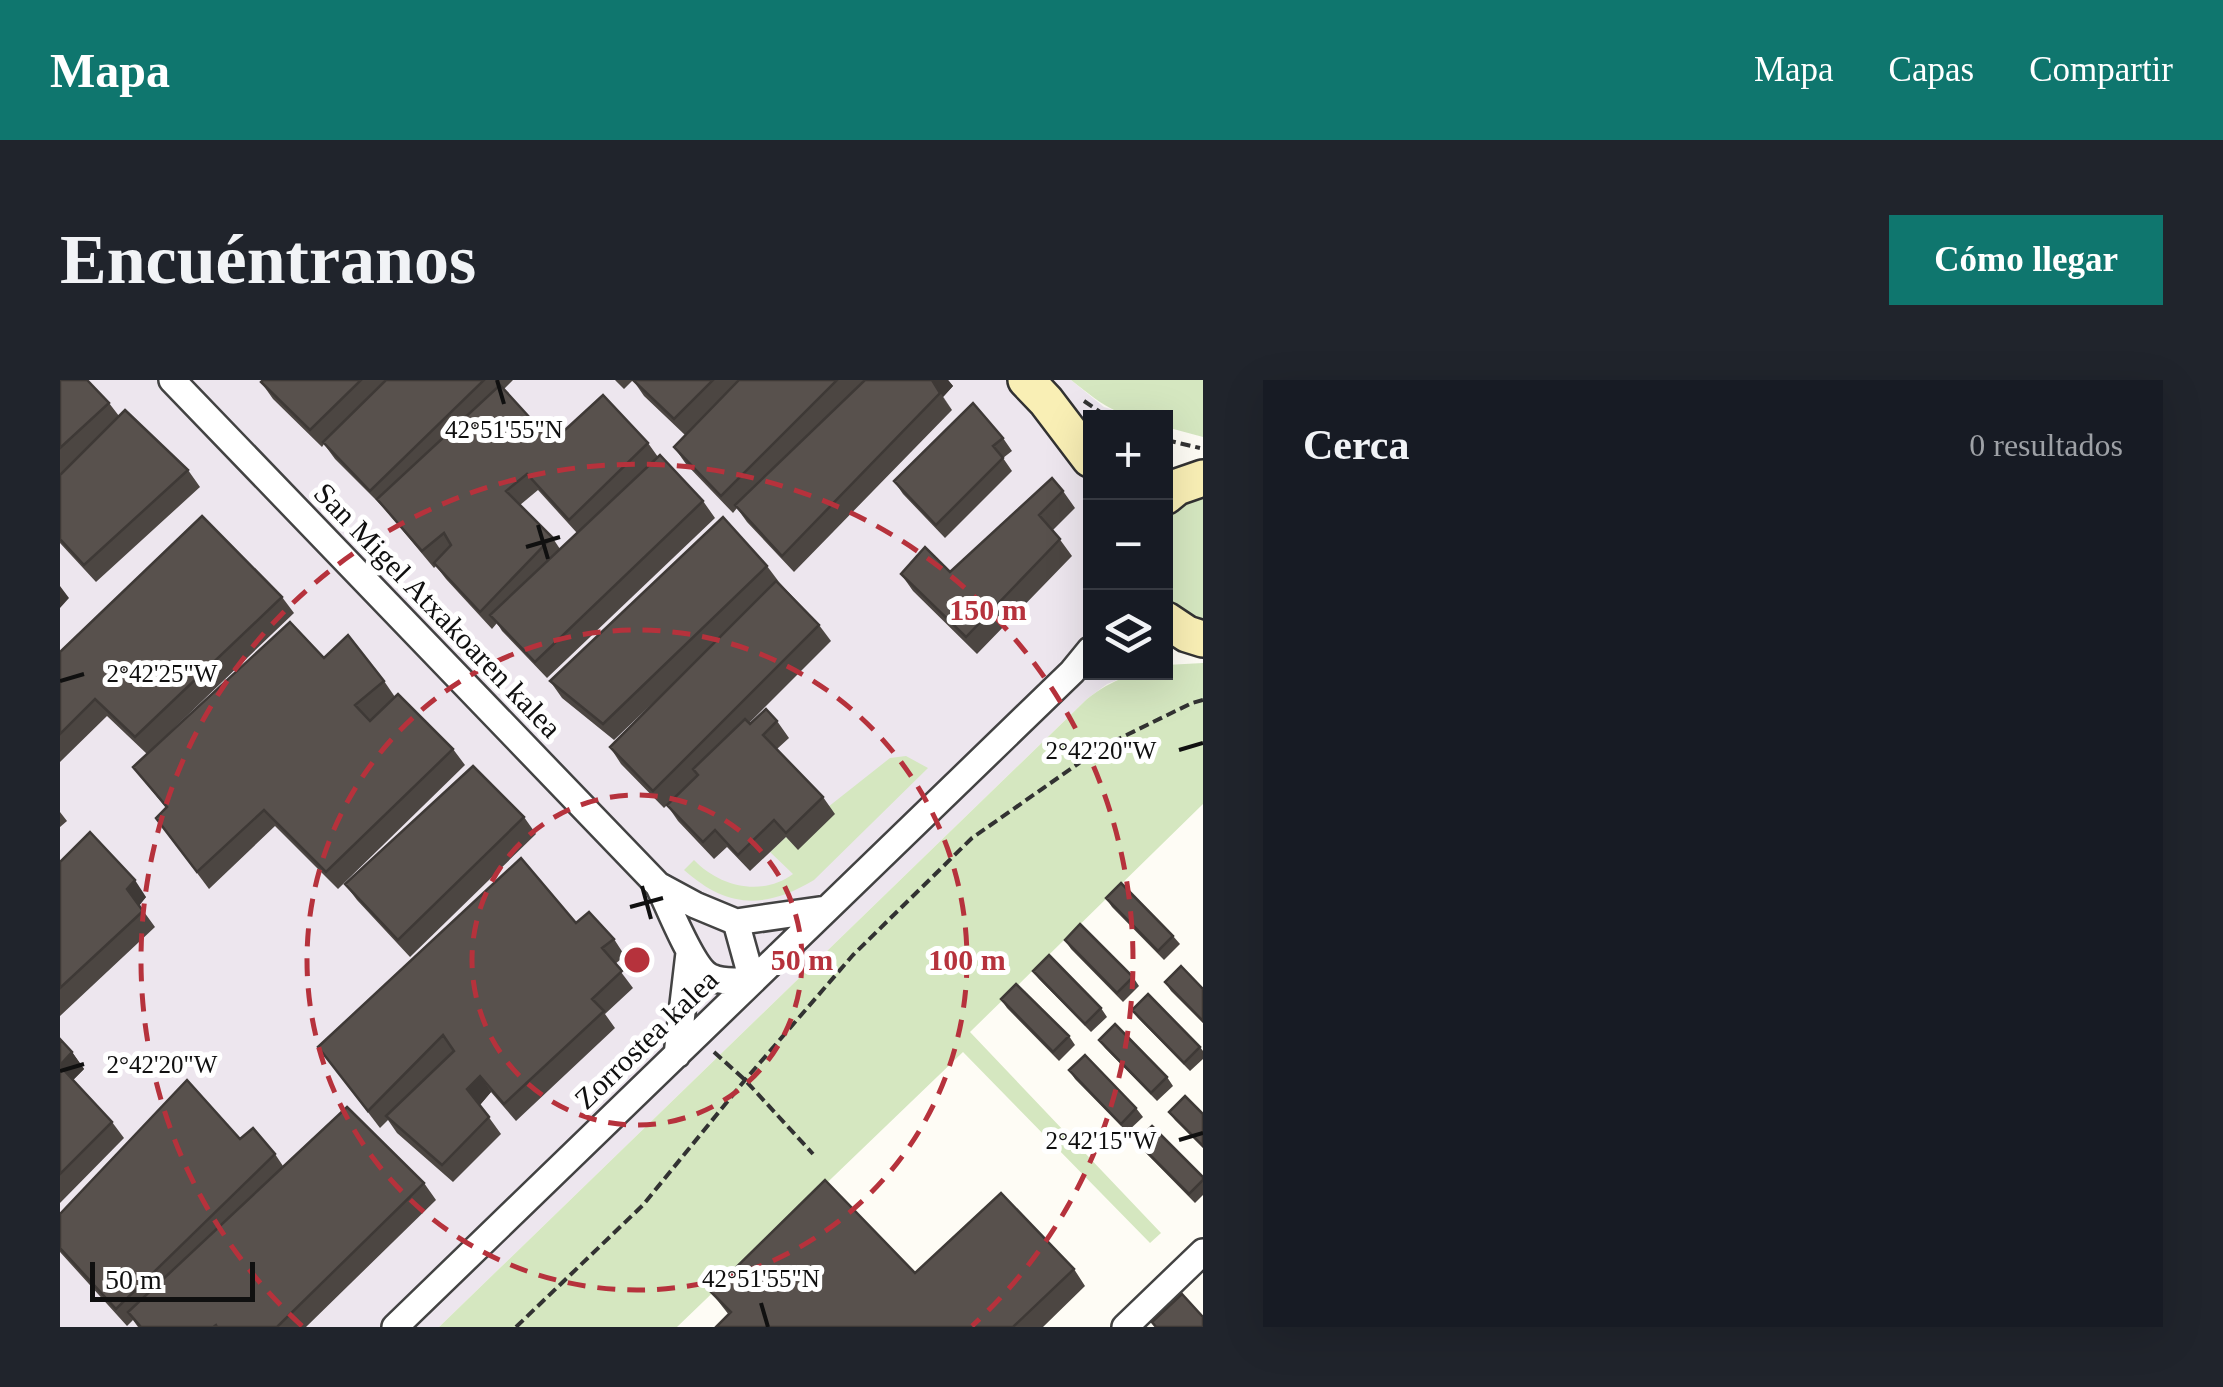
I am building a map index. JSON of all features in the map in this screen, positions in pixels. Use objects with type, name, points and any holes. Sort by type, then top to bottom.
[{"type":"street","name":"San Migel Atxakoaren kalea","points":[[172,380],[658,885],[688,953],[676,1055]]},
{"type":"street","points":[[1036,390],[1083,424]]},
{"type":"street","points":[[1036,390],[1083,449]]},
{"type":"street","points":[[1173,464],[1203,475]]},
{"type":"street","points":[[1173,490],[1203,475]]},
{"type":"street","name":"Zorrostea kalea","points":[[394,1327],[826,909],[1082,668]]},
{"type":"street","name":"San Migel Atxakoaren kalea","points":[[658,885],[736,922]]},
{"type":"street","points":[[688,953],[708,976],[726,981],[752,980],[736,922],[826,909]]},
{"type":"street","points":[[1125,1327],[1198,1266]]},
{"type":"path","points":[[1173,442],[1203,449]]},
{"type":"path","points":[[516,1327],[643,1205],[854,955],[972,838],[1102,747],[1203,700]]},
{"type":"path","points":[[714,1052],[812,1154]]},
{"type":"shaded area","points":[[60,380],[1071,380],[1113,410],[1083,410],[1083,680],[1117,680],[1087,699],[439,1327],[60,1327]]},
{"type":"green space","points":[[1071,380],[1203,380],[1203,437],[1173,429],[1173,410],[1114,410]]},
{"type":"green space","points":[[1203,495],[1203,622],[1183,613],[1173,603],[1173,511]]},
{"type":"green space","points":[[1203,663],[1203,804],[970,1032],[1161,1233],[1150,1243],[963,1052],[677,1327],[439,1327],[1087,699],[1120,680],[1173,680],[1173,665]]},
{"type":"green space","points":[[906,756],[928,768],[814,880],[779,896],[747,900],[716,892],[684,870],[694,860],[716,877],[742,886],[781,881],[793,874],[770,852],[786,837],[799,849],[828,807],[890,758]]},
{"type":"building","points":[[60,380],[87,380],[109,403],[60,448]]},
{"type":"building","points":[[263,380],[361,380],[310,430]]},
{"type":"building","points":[[386,380],[484,380],[370,491],[323,442]]},
{"type":"building","points":[[633,380],[713,380],[674,419]]},
{"type":"building","points":[[739,380],[837,380],[721,496],[674,447]]},
{"type":"building","points":[[865,380],[932,380],[940,393],[782,556],[735,505]]},
{"type":"building","points":[[500,385],[552,442],[603,395],[648,443],[569,520],[527,474],[506,491],[552,537],[480,612],[434,563],[451,545],[444,533],[422,551],[377,499]]},
{"type":"building","points":[[973,403],[1003,438],[993,446],[1003,458],[936,525],[894,481]]},
{"type":"building","points":[[125,410],[188,470],[84,565],[60,539],[60,475]]},
{"type":"building","points":[[660,455],[703,501],[535,662],[490,615]]},
{"type":"building","points":[[1052,478],[1063,491],[1039,515],[1060,539],[966,637],[901,574],[925,547],[950,572]]},
{"type":"building","points":[[202,516],[282,597],[135,737],[95,699],[60,734],[60,652]]},
{"type":"building","points":[[723,517],[767,566],[603,724],[550,681]]},
{"type":"building","points":[[776,581],[819,625],[653,791],[610,747]]},
{"type":"building","points":[[290,622],[324,658],[348,635],[384,681],[355,705],[370,721],[398,694],[453,749],[326,872],[264,810],[197,872],[156,818],[167,807],[133,767]]},
{"type":"building","points":[[766,709],[777,721],[763,735],[823,797],[786,833],[774,820],[738,855],[715,830],[703,842],[667,805],[698,775],[693,769],[745,719],[750,724]]},
{"type":"building","points":[[473,766],[524,817],[398,940],[345,884]]},
{"type":"building","points":[[90,832],[135,880],[127,889],[143,911],[60,988],[60,862]]},
{"type":"building","points":[[521,858],[576,923],[589,912],[614,939],[602,948],[622,971],[592,999],[604,1011],[504,1104],[480,1076],[467,1089],[489,1117],[442,1165],[386,1116],[454,1051],[443,1035],[368,1111],[318,1047]]},
{"type":"building","points":[[1121,883],[1173,936],[1158,951],[1106,898]]},
{"type":"building","points":[[1080,924],[1133,977],[1117,993],[1065,940]]},
{"type":"building","points":[[1049,955],[1101,1008],[1085,1024],[1033,971]]},
{"type":"building","points":[[1181,966],[1203,989],[1203,1021],[1165,982]]},
{"type":"building","points":[[1016,984],[1069,1036],[1053,1052],[1001,999]]},
{"type":"building","points":[[1148,994],[1200,1047],[1184,1063],[1132,1010]]},
{"type":"building","points":[[1115,1024],[1167,1077],[1151,1093],[1099,1040]]},
{"type":"building","points":[[60,1039],[72,1052],[60,1065]]},
{"type":"building","points":[[1085,1055],[1136,1108],[1121,1124],[1069,1070]]},
{"type":"building","points":[[60,1066],[112,1122],[60,1174]]},
{"type":"building","points":[[187,1080],[240,1139],[253,1128],[275,1154],[116,1309],[60,1248],[60,1214]]},
{"type":"building","points":[[1185,1096],[1203,1114],[1203,1146],[1169,1112]]},
{"type":"building","points":[[347,1107],[424,1183],[277,1327],[141,1327],[128,1312]]},
{"type":"building","points":[[1152,1126],[1203,1177],[1189,1194],[1136,1141]]},
{"type":"building","points":[[825,1180],[915,1273],[1001,1193],[1074,1269],[1013,1327],[716,1327],[731,1312],[711,1292]]},
{"type":"building","points":[[1182,1294],[1203,1317],[1203,1327],[1156,1327],[1152,1322]]}]
